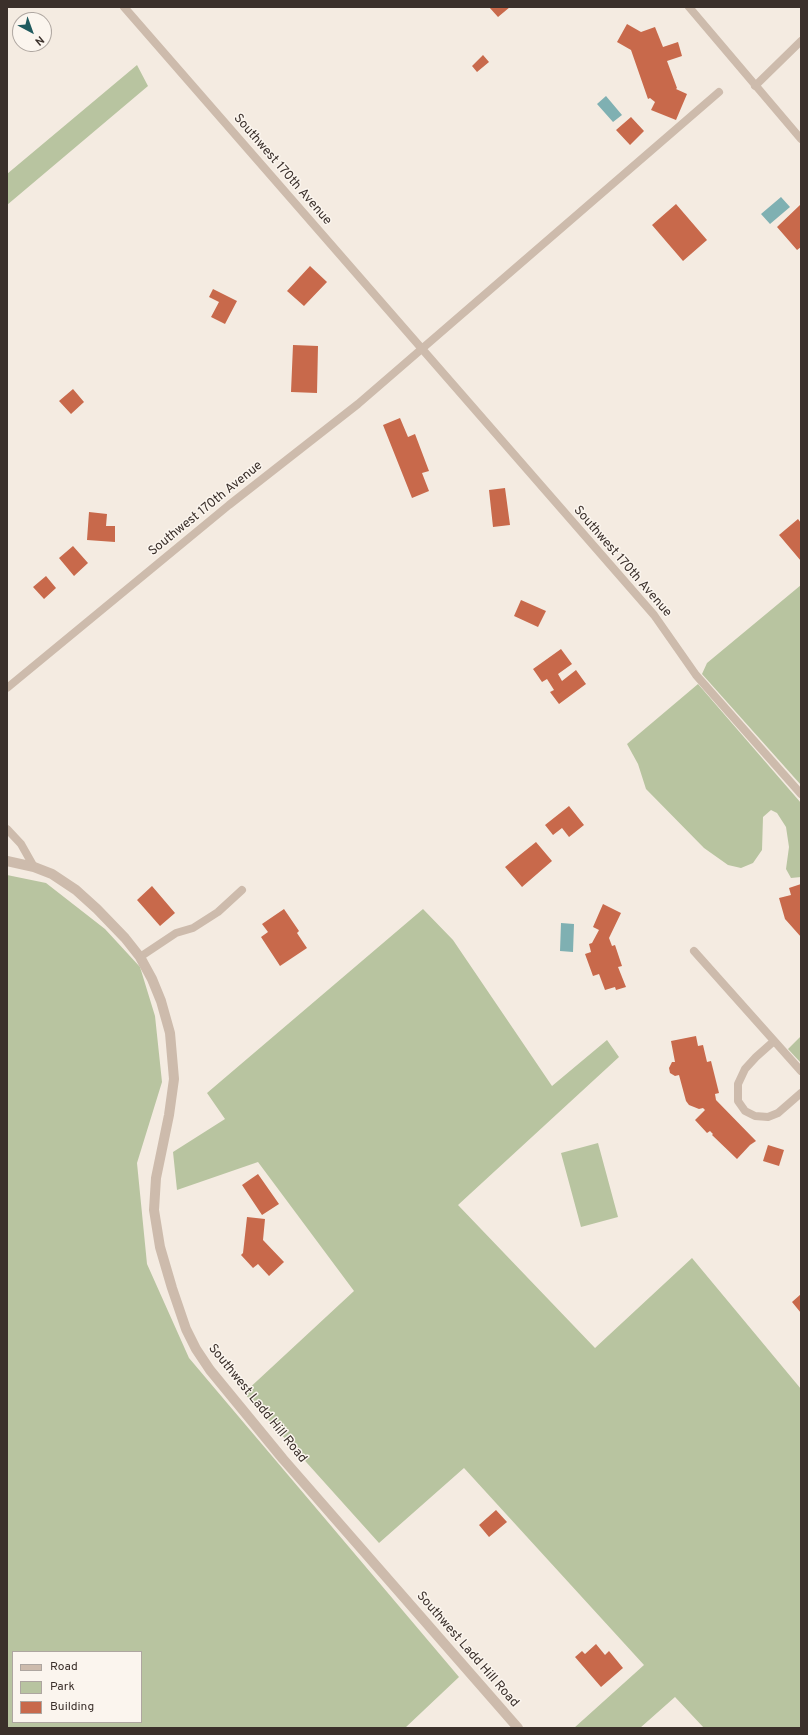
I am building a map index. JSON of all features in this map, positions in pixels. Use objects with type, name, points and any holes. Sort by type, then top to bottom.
[{"type":"street","name":"Southwest Ladd Hill Road","points":[[7,861],[34,867],[52,874],[76,890],[113,924],[140,957],[152,979],[161,1001],[168,1022],[174,1066],[173,1091],[157,1172],[154,1210],[164,1264],[186,1329],[196,1349],[210,1370],[283,1459],[518,1728]]},
{"type":"lane","name":"Southwest 170th Avenue","points":[[124,7],[654,615],[696,675],[801,794]]},
{"type":"lane","points":[[688,7],[801,139]]},
{"type":"lane","points":[[755,86],[801,41]]},
{"type":"lane","points":[[421,349],[719,92]]},
{"type":"lane","name":"Southwest 170th Avenue","points":[[7,688],[229,505],[358,404],[421,349]]},
{"type":"lane","points":[[7,829],[21,844],[34,867]]},
{"type":"lane","points":[[140,957],[176,933],[193,928],[218,912],[242,890]]},
{"type":"lane","points":[[694,951],[801,1071]]},
{"type":"lane","points":[[774,1041],[745,1069],[738,1084],[738,1101],[745,1111],[755,1116],[768,1117],[778,1113],[801,1093]]},
{"type":"green space","points":[[137,65],[148,86],[7,205],[7,174]]},
{"type":"green space","points":[[801,585],[801,785],[702,674],[707,663]]},
{"type":"green space","points":[[698,684],[801,803],[801,877],[791,878],[786,869],[789,847],[786,827],[777,813],[771,810],[763,817],[762,850],[753,863],[741,868],[728,865],[704,848],[646,789],[638,764],[627,744]]},
{"type":"green space","points":[[7,875],[46,883],[105,929],[140,967],[155,1016],[162,1082],[137,1163],[147,1264],[189,1358],[459,1677],[405,1728],[7,1728]]},
{"type":"green space","points":[[423,909],[453,940],[552,1086],[607,1040],[619,1057],[458,1205],[595,1348],[692,1258],[801,1389],[801,1728],[704,1728],[675,1697],[640,1728],[574,1728],[644,1665],[464,1468],[379,1543],[244,1393],[354,1291],[258,1162],[177,1190],[173,1152],[225,1119],[207,1093]]},
{"type":"green space","points":[[801,1036],[801,1063],[788,1049]]},
{"type":"green space","points":[[598,1143],[618,1217],[581,1227],[561,1153]]},
{"type":"water","points":[[606,96],[622,115],[613,122],[597,104]]},
{"type":"water","points":[[781,197],[790,207],[770,224],[761,214]]},
{"type":"water","points":[[561,923],[574,924],[573,952],[560,951]]},
{"type":"building","points":[[489,7],[510,7],[498,17]]},
{"type":"building","points":[[627,24],[641,32],[655,27],[663,47],[678,42],[682,56],[667,61],[677,88],[676,89],[687,94],[676,120],[651,110],[655,102],[650,98],[648,99],[631,50],[617,42]]},
{"type":"building","points":[[483,55],[489,62],[477,72],[472,66]]},
{"type":"building","points":[[631,117],[644,131],[630,145],[616,130]]},
{"type":"building","points":[[676,204],[707,240],[683,261],[652,225]]},
{"type":"building","points":[[800,205],[801,247],[797,250],[777,227]]},
{"type":"building","points":[[310,266],[327,282],[304,306],[287,291]]},
{"type":"building","points":[[213,289],[237,301],[225,324],[211,317],[219,302],[209,297]]},
{"type":"building","points":[[293,345],[318,346],[317,393],[291,392]]},
{"type":"building","points":[[73,389],[84,402],[71,414],[59,401]]},
{"type":"building","points":[[400,418],[408,437],[415,434],[429,471],[422,473],[429,491],[412,498],[383,425]]},
{"type":"building","points":[[505,488],[510,525],[493,527],[489,490]]},
{"type":"building","points":[[89,512],[107,514],[106,526],[115,526],[115,542],[87,540]]},
{"type":"building","points":[[798,519],[801,523],[801,561],[779,535]]},
{"type":"building","points":[[73,546],[88,563],[74,576],[59,558]]},
{"type":"building","points":[[46,576],[56,588],[44,599],[33,587]]},
{"type":"building","points":[[521,600],[546,611],[538,627],[514,616]]},
{"type":"building","points":[[561,649],[572,664],[558,674],[562,681],[576,670],[586,684],[559,704],[550,692],[554,690],[547,679],[542,682],[533,669]]},
{"type":"building","points":[[569,806],[584,825],[569,837],[562,828],[553,835],[545,825]]},
{"type":"building","points":[[536,842],[552,861],[522,887],[505,867]]},
{"type":"building","points":[[801,884],[801,937],[785,919],[779,898],[791,895],[789,888]]},
{"type":"building","points":[[152,886],[175,913],[160,926],[137,900]]},
{"type":"building","points":[[603,904],[621,913],[609,938],[612,946],[615,945],[622,966],[618,967],[626,987],[616,990],[615,987],[605,990],[599,974],[593,976],[585,954],[591,952],[589,944],[592,943],[599,930],[593,927]]},
{"type":"building","points":[[284,909],[299,931],[297,933],[307,948],[280,966],[261,937],[268,932],[262,924]]},
{"type":"building","points":[[696,1036],[698,1046],[703,1045],[707,1062],[711,1061],[719,1093],[715,1094],[716,1100],[756,1141],[750,1145],[737,1159],[712,1135],[713,1134],[710,1131],[707,1133],[695,1120],[705,1110],[703,1108],[699,1109],[689,1105],[686,1101],[679,1075],[675,1076],[670,1073],[669,1068],[672,1062],[675,1062],[671,1041]]},
{"type":"building","points":[[768,1145],[784,1150],[779,1166],[763,1161]]},
{"type":"building","points":[[258,1174],[279,1204],[262,1215],[242,1185]]},
{"type":"building","points":[[247,1217],[265,1219],[263,1240],[284,1262],[269,1276],[258,1264],[253,1268],[241,1255],[243,1253]]},
{"type":"building","points":[[801,1294],[801,1313],[792,1302]]},
{"type":"building","points":[[496,1510],[507,1522],[489,1537],[479,1525]]},
{"type":"building","points":[[596,1644],[605,1655],[609,1651],[623,1668],[601,1687],[575,1657],[582,1651],[585,1654]]}]
